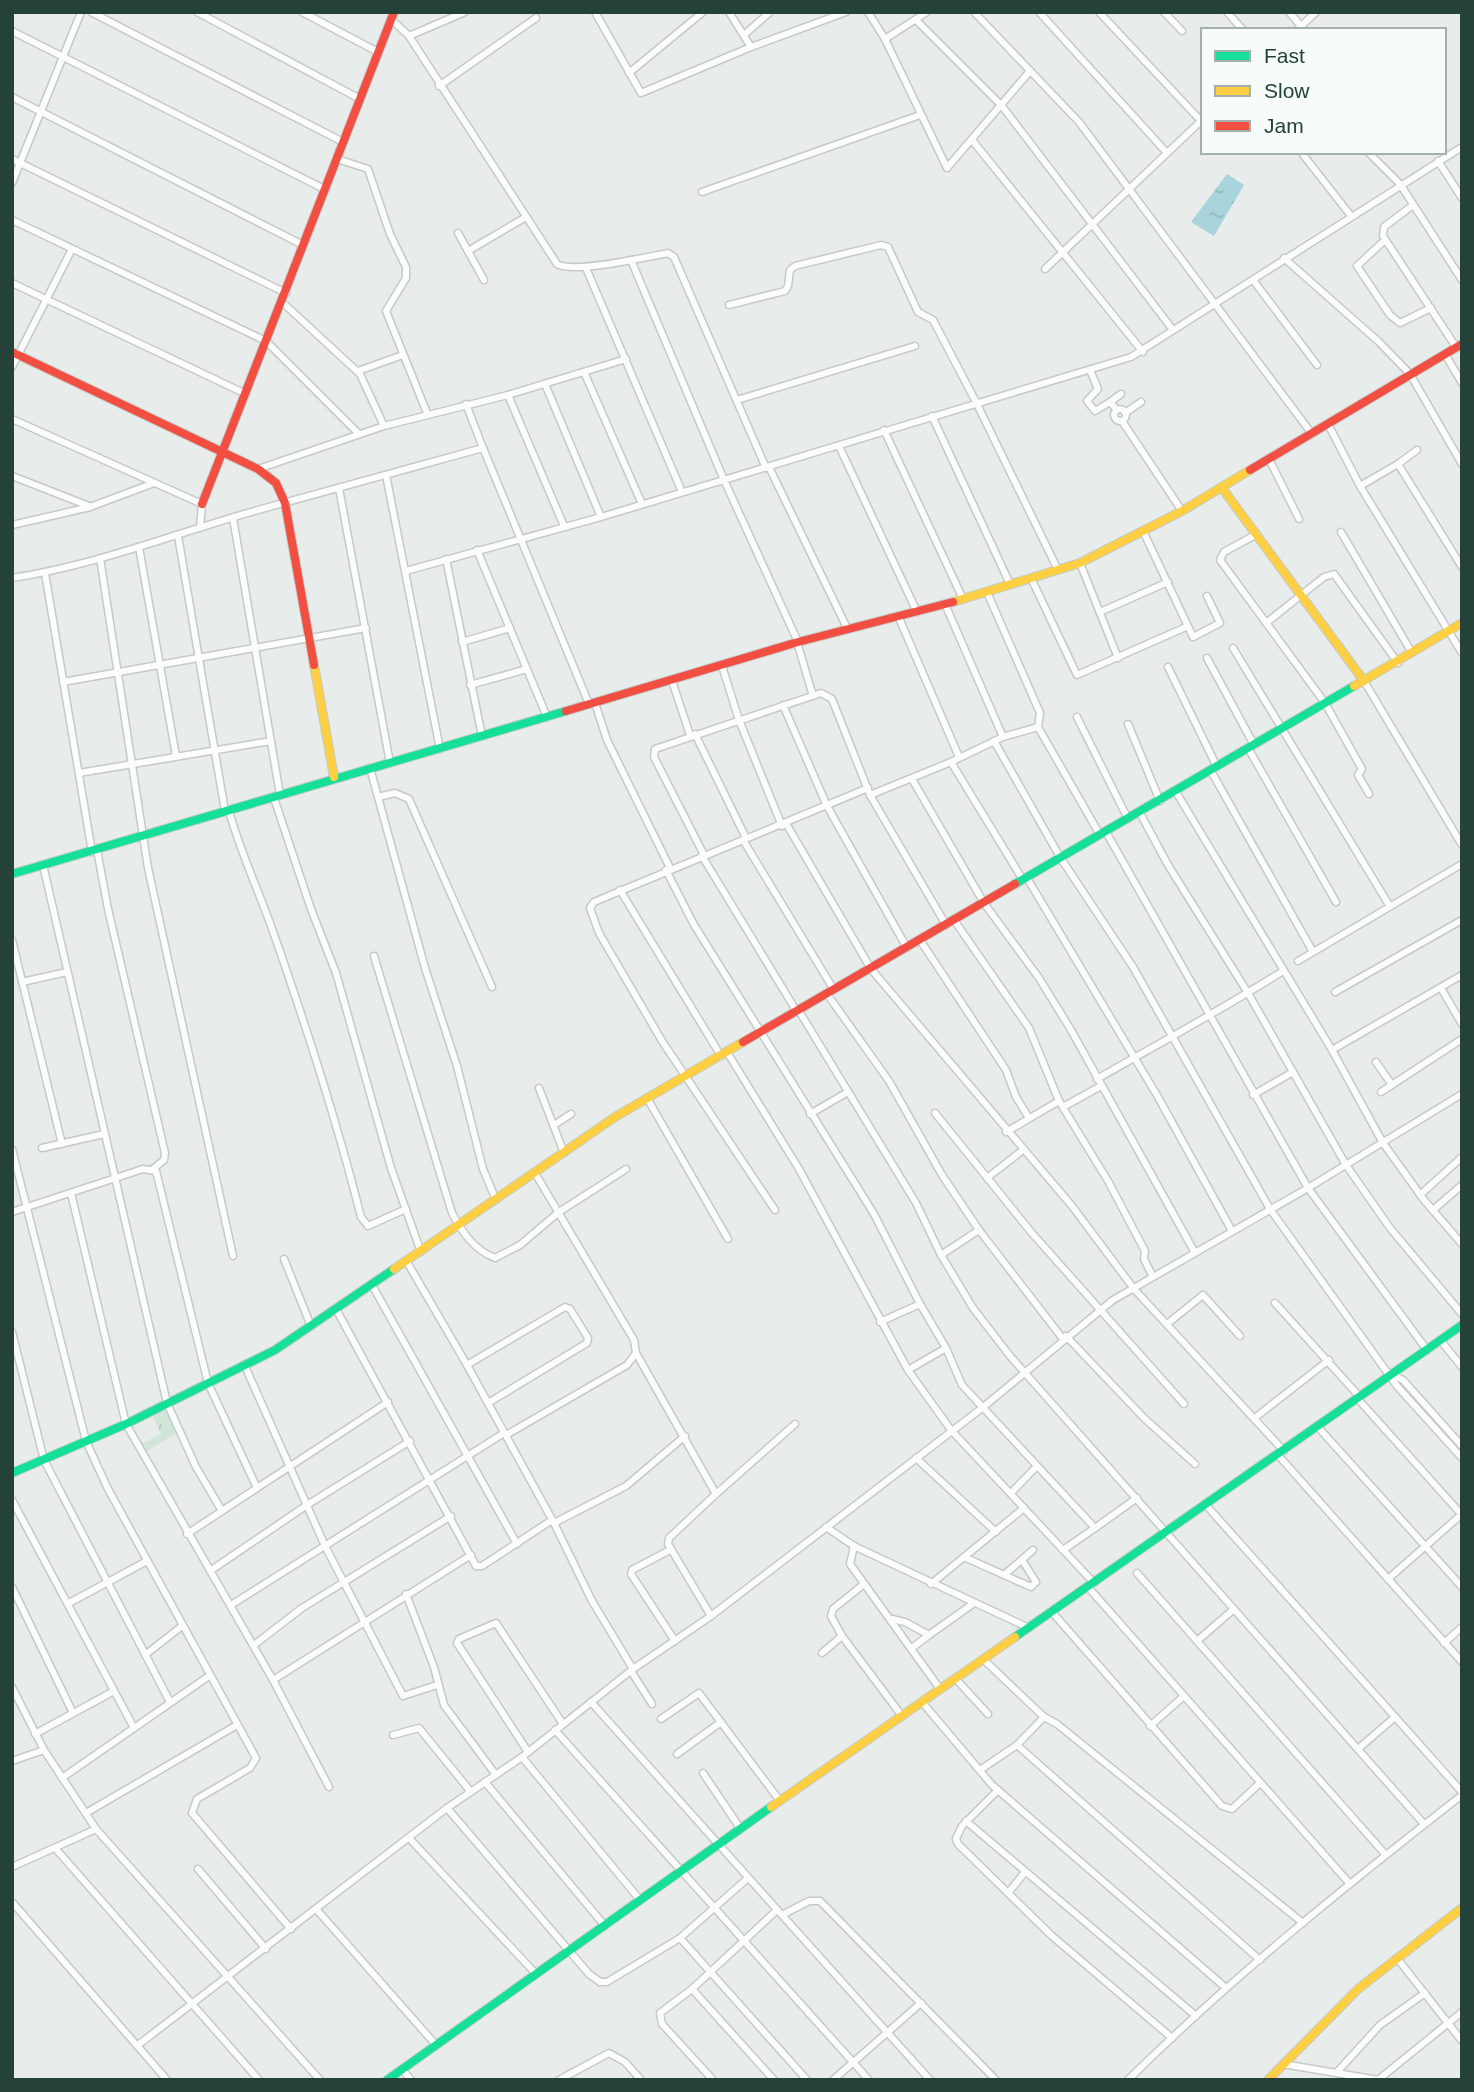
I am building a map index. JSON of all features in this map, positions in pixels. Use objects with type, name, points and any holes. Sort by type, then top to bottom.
[{"type":"street","points":[[12,183],[80,12]]},
{"type":"street","points":[[91,12],[343,142]]},
{"type":"street","points":[[197,12],[360,99]]},
{"type":"street","points":[[302,12],[378,52]]},
{"type":"street","points":[[408,36],[465,12]]},
{"type":"street","points":[[595,12],[641,93],[751,47],[846,12]]},
{"type":"street","points":[[629,73],[703,12]]},
{"type":"street","points":[[729,12],[751,47]]},
{"type":"street","points":[[744,35],[770,12]]},
{"type":"street","points":[[868,12],[885,39],[947,168],[1030,71]]},
{"type":"street","points":[[885,39],[927,12]]},
{"type":"street","points":[[974,12],[1079,122],[1312,434]]},
{"type":"street","points":[[1039,12],[1167,153]]},
{"type":"street","points":[[1099,12],[1201,119]]},
{"type":"street","points":[[1164,12],[1182,31]]},
{"type":"street","points":[[1227,12],[1242,28]]},
{"type":"street","points":[[1289,12],[1299,28],[1316,12]]},
{"type":"street","points":[[200,528],[202,504],[392,16]]},
{"type":"street","points":[[392,16],[408,36],[557,264],[568,268],[586,268],[668,253],[678,261],[767,467],[847,628]]},
{"type":"street","points":[[439,86],[536,18]]},
{"type":"street","points":[[916,20],[1002,106],[1094,222],[1173,330]]},
{"type":"street","points":[[12,31],[324,189]]},
{"type":"street","points":[[12,97],[303,245]]},
{"type":"street","points":[[702,192],[920,115]]},
{"type":"street","points":[[1045,269],[1061,250],[1201,121]]},
{"type":"street","points":[[972,140],[1143,352]]},
{"type":"street","points":[[405,571],[601,517],[1143,352],[1284,258],[1462,147]]},
{"type":"street","points":[[1303,154],[1351,216]]},
{"type":"street","points":[[1370,154],[1400,184],[1462,280]]},
{"type":"street","points":[[12,159],[286,293]]},
{"type":"street","points":[[337,159],[368,169],[390,233],[406,267],[406,278],[386,311],[427,413]]},
{"type":"street","points":[[1438,161],[1462,198]]},
{"type":"street","points":[[12,874],[797,642],[847,628],[899,618],[987,592],[1080,563],[1144,533],[1459,345],[1430,308],[1382,233],[1384,227],[1413,205]]},
{"type":"street","points":[[468,251],[526,217]]},
{"type":"street","points":[[12,220],[266,341],[359,433]]},
{"type":"street","points":[[458,233],[484,280]]},
{"type":"street","points":[[1385,240],[1357,266],[1373,293],[1400,323],[1430,308]]},
{"type":"street","points":[[729,305],[785,291],[790,270],[794,266],[885,245],[918,312],[933,320],[1058,570]]},
{"type":"street","points":[[12,367],[15,354],[72,249]]},
{"type":"street","points":[[1284,258],[1379,342],[1409,374],[1462,464]]},
{"type":"street","points":[[631,260],[724,480],[797,642],[813,696]]},
{"type":"street","points":[[586,268],[682,492]]},
{"type":"street","points":[[1253,279],[1317,366]]},
{"type":"street","points":[[12,283],[246,394]]},
{"type":"street","points":[[282,302],[358,371],[384,426]]},
{"type":"street","points":[[737,400],[915,346]]},
{"type":"street","points":[[15,354],[258,469],[276,483],[285,503],[334,777]]},
{"type":"street","points":[[1445,354],[1462,383]]},
{"type":"street","points":[[358,371],[403,355]]},
{"type":"street","points":[[258,469],[359,433],[427,413],[508,395],[625,359]]},
{"type":"street","points":[[1090,370],[1098,389],[1087,401],[1089,407],[1095,411],[1121,394]]},
{"type":"street","points":[[584,372],[642,504]]},
{"type":"street","points":[[545,384],[601,517]]},
{"type":"street","points":[[508,395],[564,526]]},
{"type":"street","points":[[1110,401],[1117,410],[1125,412]]},
{"type":"street","points":[[1122,421],[1125,412],[1141,402]]},
{"type":"street","points":[[466,404],[607,740],[668,869],[678,899],[874,1214],[946,1348],[956,1376],[982,1408],[1094,1528]]},
{"type":"street","points":[[1117,410],[1114,418],[1122,421],[1182,512]]},
{"type":"street","points":[[932,416],[1010,584]]},
{"type":"street","points":[[12,419],[202,504]]},
{"type":"street","points":[[1328,424],[1360,486],[1462,653]]},
{"type":"street","points":[[884,430],[963,598]]},
{"type":"street","points":[[839,446],[917,612]]},
{"type":"street","points":[[12,578],[44,573],[100,558],[483,448]]},
{"type":"street","points":[[1360,486],[1417,450]]},
{"type":"street","points":[[1269,459],[1299,519]]},
{"type":"street","points":[[1398,464],[1462,567]]},
{"type":"street","points":[[12,475],[90,507]]},
{"type":"street","points":[[386,475],[440,749]]},
{"type":"street","points":[[12,525],[90,507],[154,483]]},
{"type":"street","points":[[339,488],[390,763]]},
{"type":"street","points":[[1222,488],[1364,681],[1462,845]]},
{"type":"street","points":[[233,518],[271,741],[277,797],[311,909],[336,973],[421,1252]]},
{"type":"street","points":[[1340,532],[1412,653]]},
{"type":"street","points":[[1144,533],[1193,638],[1219,626],[1220,621],[1207,596]]},
{"type":"street","points":[[1257,534],[1224,552],[1220,560],[1325,703],[1362,769],[1359,775],[1369,794]]},
{"type":"street","points":[[178,536],[227,811],[312,1044],[340,1133],[361,1217],[369,1226],[406,1209]]},
{"type":"street","points":[[139,547],[162,664],[176,756]]},
{"type":"street","points":[[477,550],[547,717]]},
{"type":"street","points":[[100,558],[148,868],[233,1256]]},
{"type":"street","points":[[446,559],[482,736]]},
{"type":"street","points":[[1080,563],[1118,657]]},
{"type":"street","points":[[12,1212],[143,1168],[153,1169],[164,1160],[165,1153],[94,851],[44,573]]},
{"type":"street","points":[[1266,623],[1324,577],[1336,575],[1398,663]]},
{"type":"street","points":[[1031,578],[1074,672],[1082,675],[1186,627]]},
{"type":"street","points":[[1100,612],[1168,582]]},
{"type":"street","points":[[987,592],[1040,713],[1038,727],[1210,1013],[1253,1095],[1308,1188],[1427,1350]]},
{"type":"street","points":[[946,604],[1003,737]]},
{"type":"street","points":[[899,618],[960,757]]},
{"type":"street","points":[[12,1473],[126,1424],[275,1350],[647,1098],[1398,663],[1462,623]]},
{"type":"street","points":[[63,682],[366,628]]},
{"type":"street","points":[[462,642],[510,628]]},
{"type":"street","points":[[1233,648],[1389,905]]},
{"type":"street","points":[[1207,658],[1251,747],[1336,902]]},
{"type":"street","points":[[722,666],[739,720],[784,825],[871,969],[1006,1132],[1072,1206],[1134,1289],[1256,1417],[1281,1453],[1462,1662]]},
{"type":"street","points":[[1168,667],[1214,769],[1313,951]]},
{"type":"street","points":[[470,685],[527,669]]},
{"type":"street","points":[[672,681],[693,735],[744,839],[831,992],[889,1081],[942,1175],[979,1230],[1064,1337],[1144,1418],[1195,1464]]},
{"type":"street","points":[[946,925],[869,792],[832,699],[824,693],[658,746],[654,757],[703,856],[916,1203],[941,1255],[973,1308],[1164,1532],[1424,1824]]},
{"type":"street","points":[[783,705],[827,806],[907,948]]},
{"type":"street","points":[[1077,718],[1128,820]]},
{"type":"street","points":[[1128,724],[1160,801]]},
{"type":"street","points":[[775,1210],[685,1076],[599,933],[590,908],[594,902],[668,869],[827,806],[912,779],[1003,737],[1038,727]]},
{"type":"street","points":[[79,773],[271,741]]},
{"type":"street","points":[[994,741],[1060,857],[1133,967],[1270,1209],[1391,1374],[1397,1386],[1462,1458]]},
{"type":"street","points":[[951,762],[1135,1058],[1232,1231]]},
{"type":"street","points":[[370,768],[425,968],[457,1066],[483,1169],[496,1200]]},
{"type":"street","points":[[912,779],[984,902],[1039,978],[1194,1251]]},
{"type":"street","points":[[1176,792],[1332,1050],[1382,1143],[1420,1195],[1462,1244]]},
{"type":"street","points":[[378,797],[395,793],[409,799],[492,987]]},
{"type":"street","points":[[1140,813],[1168,865],[1248,993],[1346,1166],[1390,1228],[1462,1314]]},
{"type":"street","points":[[1298,961],[1462,864]]},
{"type":"street","points":[[43,865],[167,1403],[196,1467],[222,1511]]},
{"type":"street","points":[[620,890],[799,1169],[880,1322],[908,1370],[951,1430],[1063,1550],[1184,1696],[1350,1884]]},
{"type":"street","points":[[1335,992],[1462,919]]},
{"type":"street","points":[[954,920],[1029,1028],[1061,1104],[1108,1181],[1145,1251],[1144,1259],[1152,1275]]},
{"type":"street","points":[[12,940],[61,1144]]},
{"type":"street","points":[[920,940],[1006,1070],[1016,1097],[1029,1118]]},
{"type":"street","points":[[374,956],[412,1075],[439,1175],[458,1226],[480,1253],[495,1258],[520,1245],[559,1212],[626,1169]]},
{"type":"street","points":[[1006,1132],[1099,1083],[1135,1058],[1283,971]]},
{"type":"street","points":[[22,982],[67,972]]},
{"type":"street","points":[[1332,1050],[1462,975]]},
{"type":"street","points":[[1441,988],[1462,1024]]},
{"type":"street","points":[[1381,1092],[1462,1039]]},
{"type":"street","points":[[1376,1062],[1392,1085]]},
{"type":"street","points":[[1253,1095],[1293,1072]]},
{"type":"street","points":[[540,1088],[564,1153]]},
{"type":"street","points":[[810,1114],[848,1092]]},
{"type":"street","points":[[138,2045],[192,2002],[267,1950],[447,1808],[525,1755],[632,1670],[711,1616],[982,1408],[1064,1337],[1101,1310],[1152,1275],[1346,1166],[1462,1094]]},
{"type":"street","points":[[647,1098],[728,1239]]},
{"type":"street","points":[[935,1113],[987,1178],[1184,1404]]},
{"type":"street","points":[[554,1125],[571,1114]]},
{"type":"street","points":[[41,1148],[104,1134]]},
{"type":"street","points":[[12,1149],[86,1441],[182,1626],[254,1753],[254,1765],[197,1799],[192,1813],[291,1929]]},
{"type":"street","points":[[987,1178],[1023,1150]]},
{"type":"street","points":[[1420,1195],[1462,1157]]},
{"type":"street","points":[[153,1169],[160,1178],[208,1383],[257,1488]]},
{"type":"street","points":[[535,1173],[634,1340],[636,1353],[716,1494]]},
{"type":"street","points":[[1433,1210],[1462,1185]]},
{"type":"street","points":[[71,1193],[126,1424],[187,1534],[254,1645],[329,1787]]},
{"type":"street","points":[[941,1255],[979,1230]]},
{"type":"street","points":[[284,1259],[311,1326]]},
{"type":"street","points":[[407,1262],[467,1365],[553,1521],[592,1601],[652,1704]]},
{"type":"street","points":[[372,1285],[517,1544]]},
{"type":"street","points":[[1167,1324],[1203,1295],[1240,1336]]},
{"type":"street","points":[[1275,1303],[1329,1360],[1462,1515],[1388,1579]]},
{"type":"street","points":[[880,1322],[920,1304]]},
{"type":"street","points":[[467,1365],[565,1307],[570,1309],[588,1338],[587,1343],[488,1403]]},
{"type":"street","points":[[336,1309],[477,1566],[482,1566],[553,1521],[626,1486],[685,1436]]},
{"type":"street","points":[[387,2080],[569,1948],[605,1926],[740,1828],[1462,1325]]},
{"type":"street","points":[[12,1332],[44,1460],[170,1702]]},
{"type":"street","points":[[1441,1340],[1462,1367]]},
{"type":"street","points":[[908,1370],[946,1348]]},
{"type":"street","points":[[231,1605],[505,1434],[627,1365],[636,1353]]},
{"type":"street","points":[[1256,1417],[1329,1360]]},
{"type":"street","points":[[244,1364],[324,1546],[403,1696],[437,1685]]},
{"type":"street","points":[[1391,1374],[1403,1380],[1462,1446]]},
{"type":"street","points":[[187,1534],[388,1402]]},
{"type":"street","points":[[711,1616],[670,1550],[669,1538],[795,1424]]},
{"type":"street","points":[[1317,1426],[1462,1587]]},
{"type":"street","points":[[210,1572],[410,1441]]},
{"type":"street","points":[[916,1458],[996,1532]]},
{"type":"street","points":[[1012,1493],[1037,1466]]},
{"type":"street","points":[[1063,1550],[1137,1499]]},
{"type":"street","points":[[12,1500],[134,1728]]},
{"type":"street","points":[[1128,2080],[1226,1988],[1462,1793],[1205,1504]]},
{"type":"street","points":[[931,1584],[1024,1508]]},
{"type":"street","points":[[254,1645],[302,1608],[450,1516]]},
{"type":"street","points":[[826,1527],[854,1546],[1030,1628]]},
{"type":"street","points":[[854,1546],[850,1564],[940,1689]]},
{"type":"street","points":[[670,1550],[632,1570],[631,1574],[675,1641]]},
{"type":"street","points":[[1004,1575],[1034,1550]]},
{"type":"street","points":[[273,1680],[471,1555]]},
{"type":"street","points":[[964,1557],[1031,1587],[1036,1577],[1022,1560]]},
{"type":"street","points":[[69,1603],[147,1560]]},
{"type":"street","points":[[1137,1573],[1385,1854]]},
{"type":"street","points":[[863,1584],[833,1609],[832,1623],[902,1716]]},
{"type":"street","points":[[12,1587],[73,1713]]},
{"type":"street","points":[[406,1594],[434,1667],[444,1705],[496,1775]]},
{"type":"street","points":[[912,1648],[974,1603]]},
{"type":"street","points":[[1197,1641],[1234,1609]]},
{"type":"street","points":[[1052,1612],[1150,1726],[1228,1809],[1260,1783]]},
{"type":"street","points":[[892,1619],[905,1622],[929,1635]]},
{"type":"street","points":[[563,1724],[496,1623],[459,1639],[457,1643],[525,1755],[640,1900]]},
{"type":"street","points":[[145,1655],[182,1626]]},
{"type":"street","points":[[1444,1643],[1462,1627]]},
{"type":"street","points":[[822,1653],[842,1636]]},
{"type":"street","points":[[983,1658],[1044,1717],[1057,1724],[1303,1923]]},
{"type":"street","points":[[62,1777],[209,1676]]},
{"type":"street","points":[[955,1678],[988,1714]]},
{"type":"street","points":[[12,1687],[44,1750],[96,1829],[320,2080]]},
{"type":"street","points":[[35,1734],[114,1691]]},
{"type":"street","points":[[661,1719],[698,1693],[780,1801]]},
{"type":"street","points":[[1150,1726],[1184,1696]]},
{"type":"street","points":[[591,1702],[716,1845],[780,1912],[930,2080]]},
{"type":"street","points":[[922,1702],[998,1790],[1226,1988]]},
{"type":"street","points":[[980,1770],[1017,1745],[1044,1717]]},
{"type":"street","points":[[1358,1749],[1395,1717]]},
{"type":"street","points":[[677,1754],[721,1722]]},
{"type":"street","points":[[86,1813],[237,1725]]},
{"type":"street","points":[[393,1734],[419,1728],[471,1792]]},
{"type":"street","points":[[555,1730],[869,2080]]},
{"type":"street","points":[[1017,1745],[1260,1960]]},
{"type":"street","points":[[12,1760],[44,1750]]},
{"type":"street","points":[[703,1773],[740,1828]]},
{"type":"street","points":[[485,1782],[605,1926]]},
{"type":"street","points":[[998,1790],[956,1834],[958,1844],[1082,1963],[1172,2038]]},
{"type":"street","points":[[447,1808],[595,1981],[607,1982],[680,1938],[748,1878]]},
{"type":"street","points":[[966,1821],[1196,2016]]},
{"type":"street","points":[[12,1867],[96,1829]]},
{"type":"street","points":[[410,1839],[536,1974]]},
{"type":"street","points":[[55,1848],[259,2080]]},
{"type":"street","points":[[198,1869],[267,1950]]},
{"type":"street","points":[[1008,1894],[1025,1872]]},
{"type":"street","points":[[713,2080],[659,2020],[660,2013],[692,1989],[780,1912],[820,1901],[996,2080]]},
{"type":"street","points":[[12,1902],[167,2080]]},
{"type":"street","points":[[1268,2080],[1358,1989],[1462,1908]]},
{"type":"street","points":[[317,1910],[436,2045]]},
{"type":"street","points":[[680,1938],[807,2080]]},
{"type":"street","points":[[1397,1958],[1462,2041]]},
{"type":"street","points":[[692,1989],[774,2080]]},
{"type":"street","points":[[1338,2071],[1380,2025],[1424,1993]]},
{"type":"street","points":[[833,2080],[921,2003]]},
{"type":"street","points":[[1283,2064],[1338,2071],[1378,2080],[1462,2012]]},
{"type":"street","points":[[559,2080],[609,2053],[625,2062],[640,2080]]},
{"type":"street","points":[[402,2069],[411,2080]]},
{"type":"green space","points":[[167,1403],[180,1431],[146,1452],[141,1444],[161,1434],[151,1412]]},
{"type":"water","points":[[1227,174],[1244,185],[1214,236],[1191,222]]},
{"type":"traffic: fast","points":[[1015,884],[1354,686]]},
{"type":"traffic: fast","points":[[12,874],[566,711]]},
{"type":"traffic: fast","points":[[12,1473],[126,1424],[275,1350],[394,1269]]},
{"type":"traffic: fast","points":[[1015,1637],[1462,1325]]},
{"type":"traffic: fast","points":[[387,2080],[771,1807]]},
{"type":"traffic: slow","points":[[953,602],[1080,563],[1182,511],[1250,470]]},
{"type":"traffic: slow","points":[[1222,488],[1364,681]]},
{"type":"traffic: slow","points":[[1354,686],[1462,623]]},
{"type":"traffic: slow","points":[[314,665],[334,777]]},
{"type":"traffic: slow","points":[[394,1269],[615,1117],[743,1042]]},
{"type":"traffic: slow","points":[[771,1807],[1015,1637]]},
{"type":"traffic: slow","points":[[1268,2080],[1358,1989],[1462,1908]]},
{"type":"traffic: jam","points":[[202,504],[394,12]]},
{"type":"traffic: jam","points":[[1250,470],[1462,344]]},
{"type":"traffic: jam","points":[[12,352],[258,469],[276,483],[285,503],[314,665]]},
{"type":"traffic: jam","points":[[566,711],[798,642],[953,602]]},
{"type":"traffic: jam","points":[[743,1042],[1015,884]]}]
